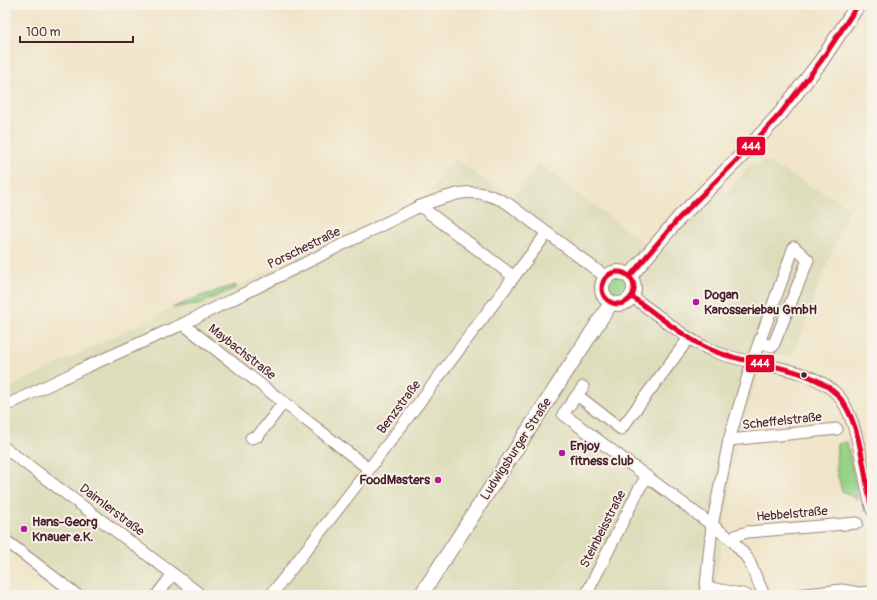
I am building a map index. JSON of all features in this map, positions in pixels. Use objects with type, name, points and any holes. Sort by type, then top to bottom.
[{"type":"main road","points":[[630,276],[678,218],[749,148],[780,114],[808,79],[858,5]]},
{"type":"main road","points":[[617,272],[623,272],[630,276],[634,285],[632,297],[621,304],[611,302],[604,296],[602,290],[603,282],[606,277],[617,272]]},
{"type":"main road","name":"Ludwigsburger Straße","points":[[421,595],[611,302]]},
{"type":"street","name":"Porschestraße","points":[[5,406],[86,367],[184,324],[420,206],[453,194],[480,192],[493,196],[507,203],[606,277]]},
{"type":"street","points":[[420,206],[514,277]]},
{"type":"street","name":"Benzstraße","points":[[271,595],[369,470],[547,233]]},
{"type":"street","points":[[746,595],[706,591],[712,526],[729,440],[758,343],[794,247],[808,260],[773,346],[758,343]]},
{"type":"street","points":[[632,297],[688,338],[718,353],[812,377],[821,382],[841,400],[848,411],[853,426],[872,510]]},
{"type":"street","name":"Maybachstraße","points":[[184,324],[369,470]]},
{"type":"street","points":[[688,338],[621,429],[580,391],[567,417],[732,540],[748,560],[764,595]]},
{"type":"street","points":[[251,438],[258,436],[284,402]]},
{"type":"street","name":"Scheffelstraße","points":[[729,440],[837,429]]},
{"type":"street","name":"Daimlerstraße","points":[[5,448],[128,538],[201,595]]},
{"type":"street","name":"Steinbeisstraße","points":[[586,595],[640,487],[647,477]]},
{"type":"street","name":"Hebbelstraße","points":[[732,540],[737,535],[748,532],[857,523]]},
{"type":"street","points":[[5,540],[76,595]]},
{"type":"street","points":[[157,595],[173,574]]},
{"type":"street","points":[[798,595],[842,590],[867,593]]},
{"type":"shaded area","points":[[455,158],[511,201],[539,164],[639,239],[659,257],[687,222],[719,186],[728,193],[752,161],[758,166],[764,160],[849,207],[793,355],[783,356],[766,353],[757,377],[738,437],[714,595],[66,595],[66,593],[5,547],[5,390],[172,308],[201,303],[400,209],[422,202]]},
{"type":"green space","points":[[619,276],[624,277],[630,283],[630,293],[624,299],[619,300],[614,299],[608,293],[607,288],[608,283],[614,277]]},
{"type":"green space","points":[[235,285],[237,287],[201,303],[172,308],[201,296]]},
{"type":"green space","points":[[847,442],[858,500],[842,491],[836,469],[837,444]]},
{"type":"transit line","name":"444","points":[[630,276],[679,218],[749,148],[780,114],[821,61],[858,5]]},
{"type":"transit line","name":"444","points":[[621,272],[627,274],[632,279],[634,288],[632,297],[627,302],[615,304],[609,302],[604,297],[602,285],[604,279],[609,274],[621,272]]},
{"type":"transit line","name":"444","points":[[632,297],[678,331],[707,348],[723,354],[798,373],[816,380],[831,389],[843,402],[854,426],[862,454],[872,510]]},
{"type":"place","name":"Dogan Karosseriebau GmbH","points":[[696,302]]},
{"type":"place","name":"Enjoy fitness club","points":[[562,453]]},
{"type":"place","name":"FoodMasters","points":[[438,480]]},
{"type":"place","name":"Hans-Georg Knauer e.K.","points":[[24,529]]}]
